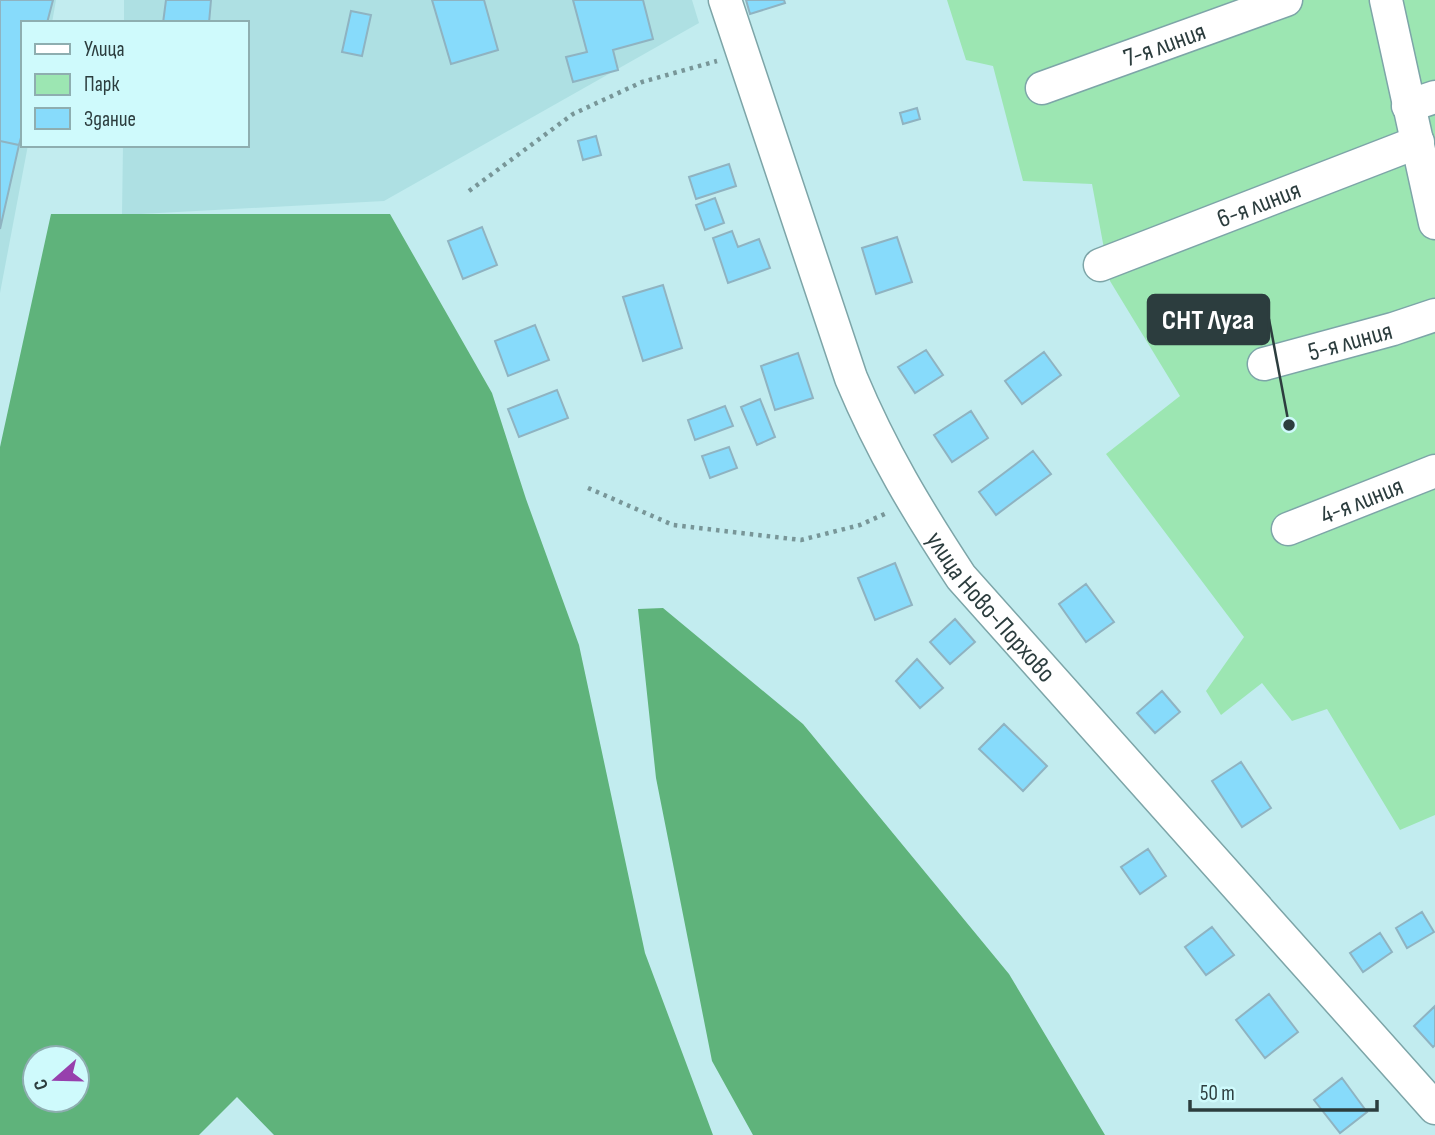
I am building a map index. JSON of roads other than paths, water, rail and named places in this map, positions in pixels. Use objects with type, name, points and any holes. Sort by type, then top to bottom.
[{"type":"street","name":"улица Ново-Порхово","points":[[725,0],[851,378],[873,431],[912,502],[961,577],[1435,1108]]},
{"type":"street","name":"7-я линия","points":[[1042,88],[1286,0]]},
{"type":"street","points":[[1386,0],[1422,101],[1418,142],[1435,223]]},
{"type":"street","name":"6-я линия","points":[[1100,265],[1418,142]]},
{"type":"street","name":"5-я линия","points":[[1265,364],[1435,315]]},
{"type":"street","name":"4-я линия","points":[[1288,529],[1435,471]]},
{"type":"place","name":"СНТ Луга","points":[[1289,425]]}]
